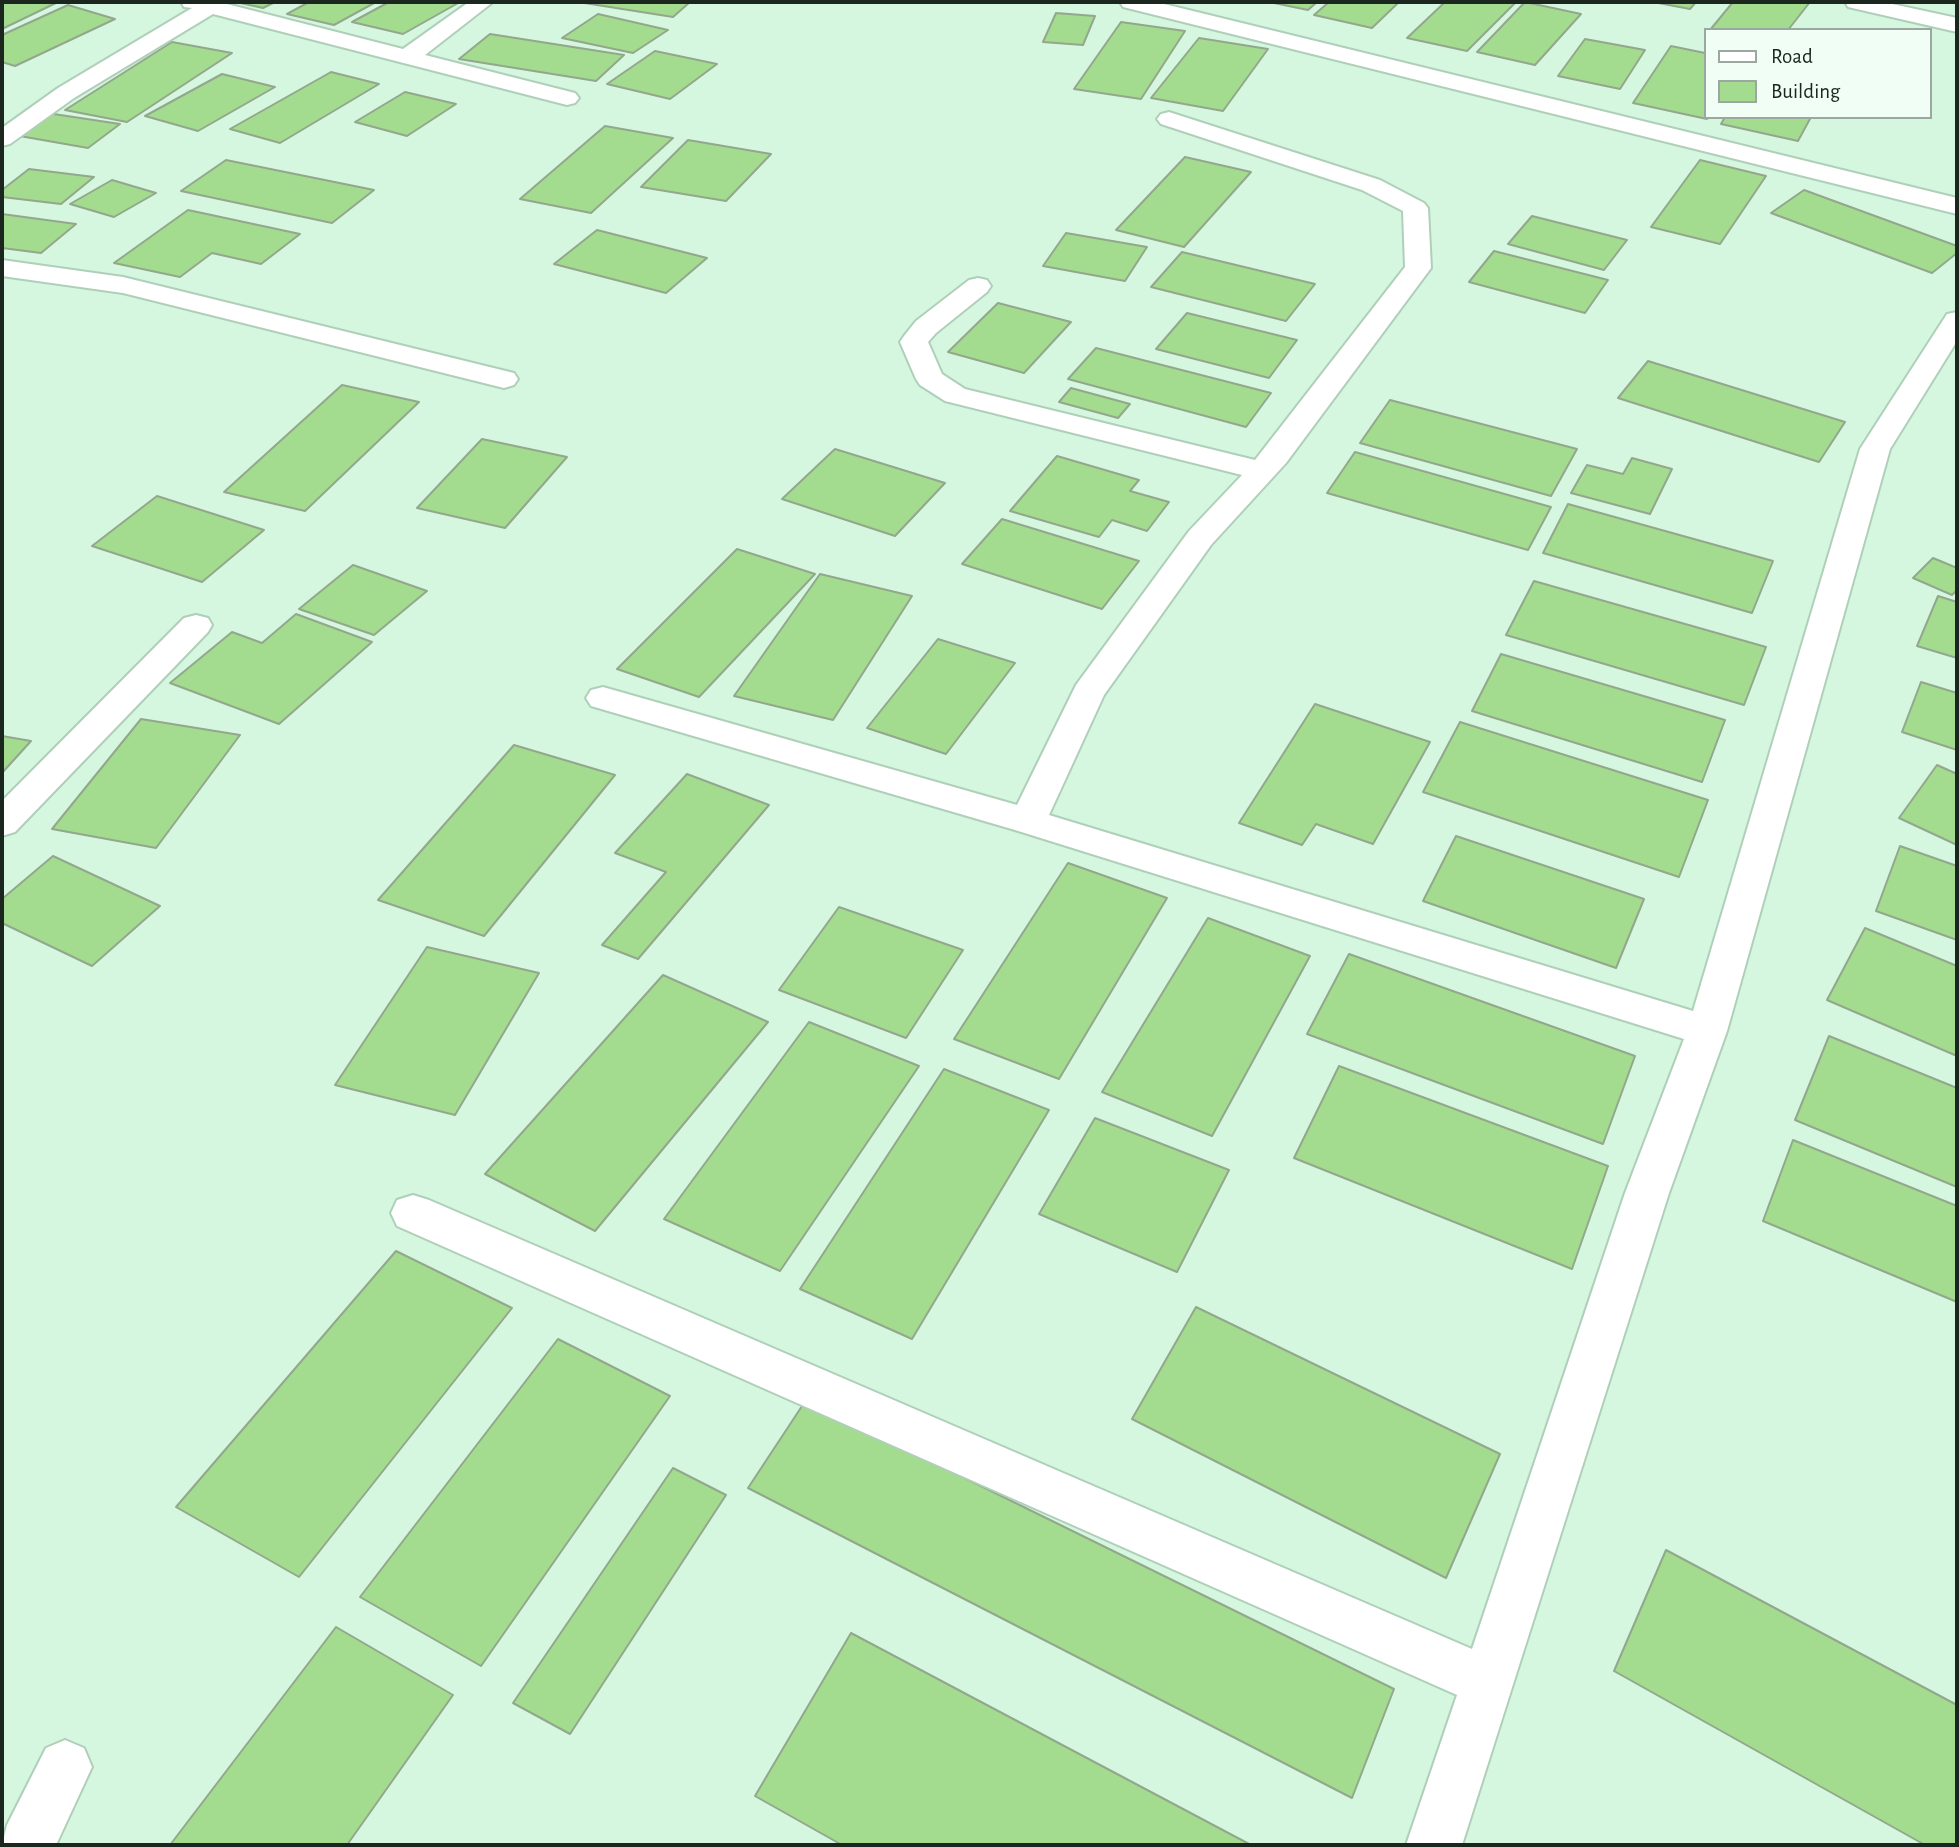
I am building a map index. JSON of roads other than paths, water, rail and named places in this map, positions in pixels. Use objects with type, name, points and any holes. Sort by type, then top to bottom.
[{"type":"street","points":[[406,58],[482,2]]},
{"type":"street","points":[[1130,2],[1957,206]]},
{"type":"street","points":[[1856,2],[1957,25]]},
{"type":"street","points":[[2,139],[66,93],[201,4],[567,98]]},
{"type":"street","points":[[1028,821],[1087,693],[1200,538],[1262,471],[1330,388],[1418,268],[1415,208],[1371,185],[1169,119]]},
{"type":"street","points":[[2,268],[123,285],[504,379]]},
{"type":"street","points":[[978,286],[926,327],[914,342],[929,379],[955,395],[1262,471]]},
{"type":"street","points":[[1434,1845],[1647,1193],[1707,1031],[1875,449],[1957,320]]},
{"type":"street","points":[[2,823],[196,625]]},
{"type":"street","points":[[603,698],[1028,821],[1707,1031]]},
{"type":"street","points":[[413,1213],[1487,1682]]},
{"type":"street","points":[[27,1845],[65,1767]]}]
